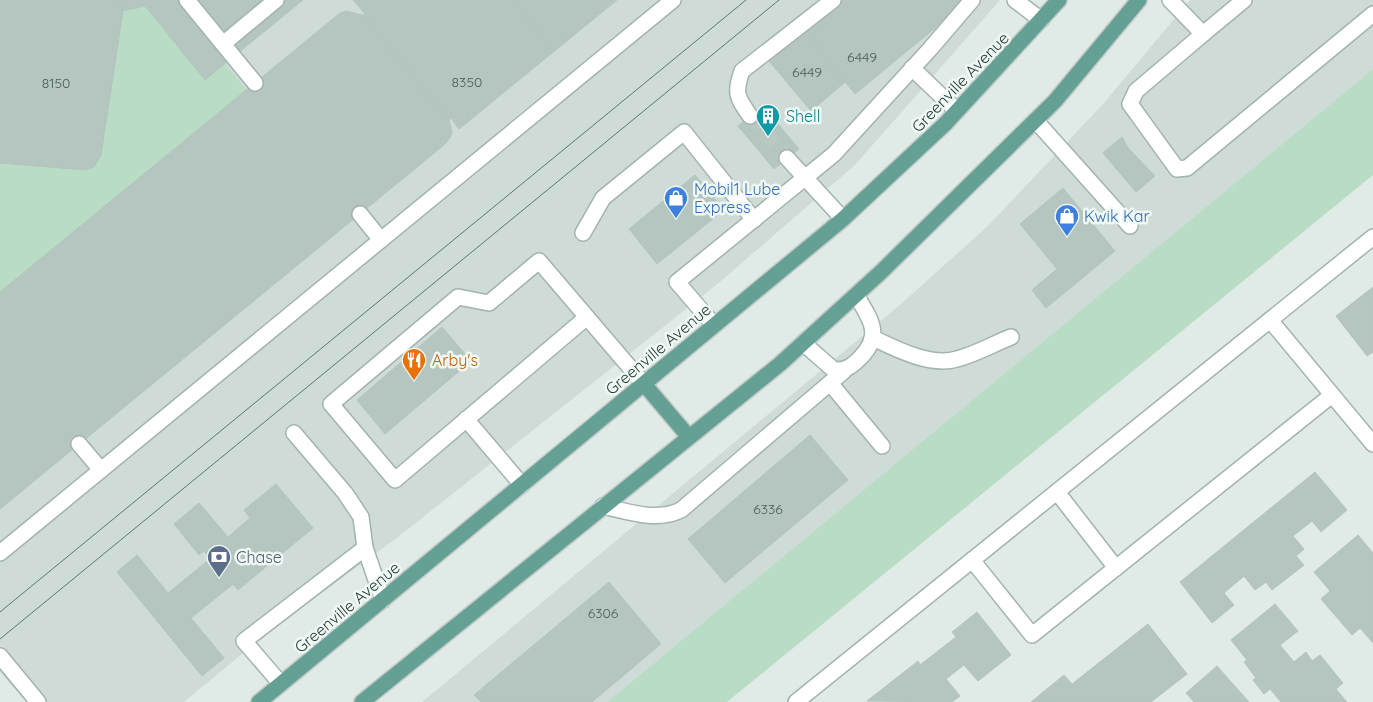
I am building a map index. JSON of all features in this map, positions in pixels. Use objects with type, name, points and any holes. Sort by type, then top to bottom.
[{"type":"main road","name":"Greenville Avenue","points":[[259,702],[842,219],[897,170],[957,111],[1059,0]]},
{"type":"main road","points":[[362,702],[803,343],[856,295],[1056,101],[1139,0]]},
{"type":"main road","points":[[644,384],[689,437]]},
{"type":"lane","points":[[187,0],[255,83]]},
{"type":"lane","points":[[223,44],[276,0]]},
{"type":"lane","points":[[0,553],[673,0]]},
{"type":"lane","points":[[750,116],[738,100],[736,88],[742,71],[834,0]]},
{"type":"lane","points":[[714,325],[678,282],[834,154],[972,0]]},
{"type":"lane","points":[[1015,0],[1041,20]]},
{"type":"lane","points":[[1170,0],[1203,34]]},
{"type":"lane","points":[[1244,0],[1136,91],[1130,104],[1177,168],[1187,168],[1373,14]]},
{"type":"lane","points":[[912,68],[957,111]]},
{"type":"lane","points":[[1036,120],[1130,226]]},
{"type":"lane","points":[[583,233],[604,198],[684,132],[754,220]]},
{"type":"lane","points":[[787,158],[842,219]]},
{"type":"lane","points":[[360,214],[381,240]]},
{"type":"lane","points":[[796,702],[1373,237]]},
{"type":"lane","points":[[587,317],[395,480],[331,404],[458,296],[490,303],[539,261],[587,317],[644,384]]},
{"type":"lane","points":[[603,506],[653,516],[668,516],[681,510],[844,370],[854,365],[869,349],[873,338],[871,320],[856,295]]},
{"type":"lane","points":[[1270,320],[1373,444]]},
{"type":"lane","points":[[873,338],[911,356],[956,360],[1011,337]]},
{"type":"lane","points":[[803,343],[834,370],[844,370]]},
{"type":"lane","points":[[830,383],[882,446]]},
{"type":"lane","points":[[972,560],[1032,635],[1332,395]]},
{"type":"lane","points":[[466,419],[522,485]]},
{"type":"lane","points":[[294,434],[345,493],[361,517],[365,548],[383,600]]},
{"type":"lane","points":[[79,444],[101,470]]},
{"type":"lane","points":[[1057,492],[1116,568]]},
{"type":"lane","points":[[281,684],[244,640],[365,548]]},
{"type":"lane","points":[[0,656],[38,702]]},
{"type":"shaded area","points":[[0,0],[1000,0],[855,165],[715,286],[398,537],[270,631],[184,702],[26,702],[0,672]]},
{"type":"shaded area","points":[[1190,0],[1373,0],[1373,69],[607,702],[422,702],[901,304],[988,226],[1103,104]]},
{"type":"green space","points":[[0,0],[140,0],[205,79],[225,64],[246,90],[0,292]]},
{"type":"green space","points":[[1373,69],[1373,175],[727,702],[607,702]]},
{"type":"building","points":[[0,0],[119,0],[123,11],[101,155],[94,167],[84,170],[0,163]]},
{"type":"building","points":[[119,0],[164,0],[164,2],[123,11]]},
{"type":"building","points":[[140,0],[303,0],[205,80]]},
{"type":"building","points":[[353,0],[513,0],[548,42],[556,46],[617,0],[459,129],[451,118],[449,120],[362,15],[365,14]]},
{"type":"building","points":[[513,0],[615,0],[556,46],[548,42]]},
{"type":"building","name":"Shell","points":[[843,0],[961,0],[964,4],[855,94],[804,32]]},
{"type":"building","points":[[346,11],[362,15],[449,120],[452,132],[450,138],[444,145],[0,509],[0,292],[340,13]]},
{"type":"building","name":"Shell","points":[[804,32],[845,82],[811,111],[769,61]]},
{"type":"building","name":"Shell","points":[[763,106],[799,149],[774,169],[738,126]]},
{"type":"building","points":[[1122,137],[1129,149],[1155,176],[1136,192],[1103,153]]},
{"type":"building","name":"Mobil1 Lube Express","points":[[695,175],[724,210],[657,264],[629,229]]},
{"type":"building","name":"Kwik Kar","points":[[1063,188],[1115,251],[1046,308],[1032,290],[1057,269],[1020,224]]},
{"type":"building","points":[[1373,287],[1373,352],[1367,356],[1336,316]]},
{"type":"building","name":"Arby's","points":[[442,327],[471,361],[385,434],[357,400]]},
{"type":"building","points":[[810,435],[848,480],[725,583],[688,539]]},
{"type":"building","points":[[1315,472],[1347,510],[1321,532],[1312,521],[1293,536],[1304,549],[1296,556],[1304,565],[1272,590],[1266,582],[1255,590],[1244,576],[1224,593],[1234,605],[1212,623],[1180,582]]},
{"type":"building","name":"Chase","points":[[276,484],[313,528],[238,590],[233,584],[191,618],[224,658],[202,676],[117,572],[137,555],[168,593],[210,559],[204,551],[199,555],[174,524],[199,503],[228,537],[250,518],[244,510]]},
{"type":"building","points":[[1358,535],[1373,553],[1373,643],[1360,628],[1352,635],[1321,599],[1330,591],[1314,572]]},
{"type":"building","points":[[609,582],[661,644],[592,702],[481,702],[474,695]]},
{"type":"building","points":[[1275,604],[1298,631],[1280,645],[1294,662],[1306,652],[1312,661],[1320,655],[1343,683],[1336,689],[1347,702],[1281,702],[1270,689],[1264,694],[1253,680],[1256,678],[1244,662],[1247,660],[1231,640]]},
{"type":"building","points":[[977,612],[1011,655],[978,681],[964,665],[946,679],[960,696],[952,702],[867,701],[918,661],[920,665],[956,637],[952,632]]},
{"type":"building","points":[[1148,624],[1187,674],[1151,702],[1031,702],[1064,675],[1072,684]]},
{"type":"building","points":[[1217,666],[1249,702],[1194,702],[1186,693]]},
{"type":"tunnel","points":[[750,116],[787,158]]},
{"type":"tram line","points":[[0,612],[746,0]]},
{"type":"tram line","points":[[0,639],[779,0]]},
{"type":"place","name":"Shell","points":[[768,137]]},
{"type":"place","name":"Mobil1 Lube Express","points":[[676,219]]},
{"type":"place","name":"Kwik Kar","points":[[1067,237]]},
{"type":"place","name":"Arby's","points":[[414,381]]},
{"type":"place","name":"Chase","points":[[219,578]]}]
